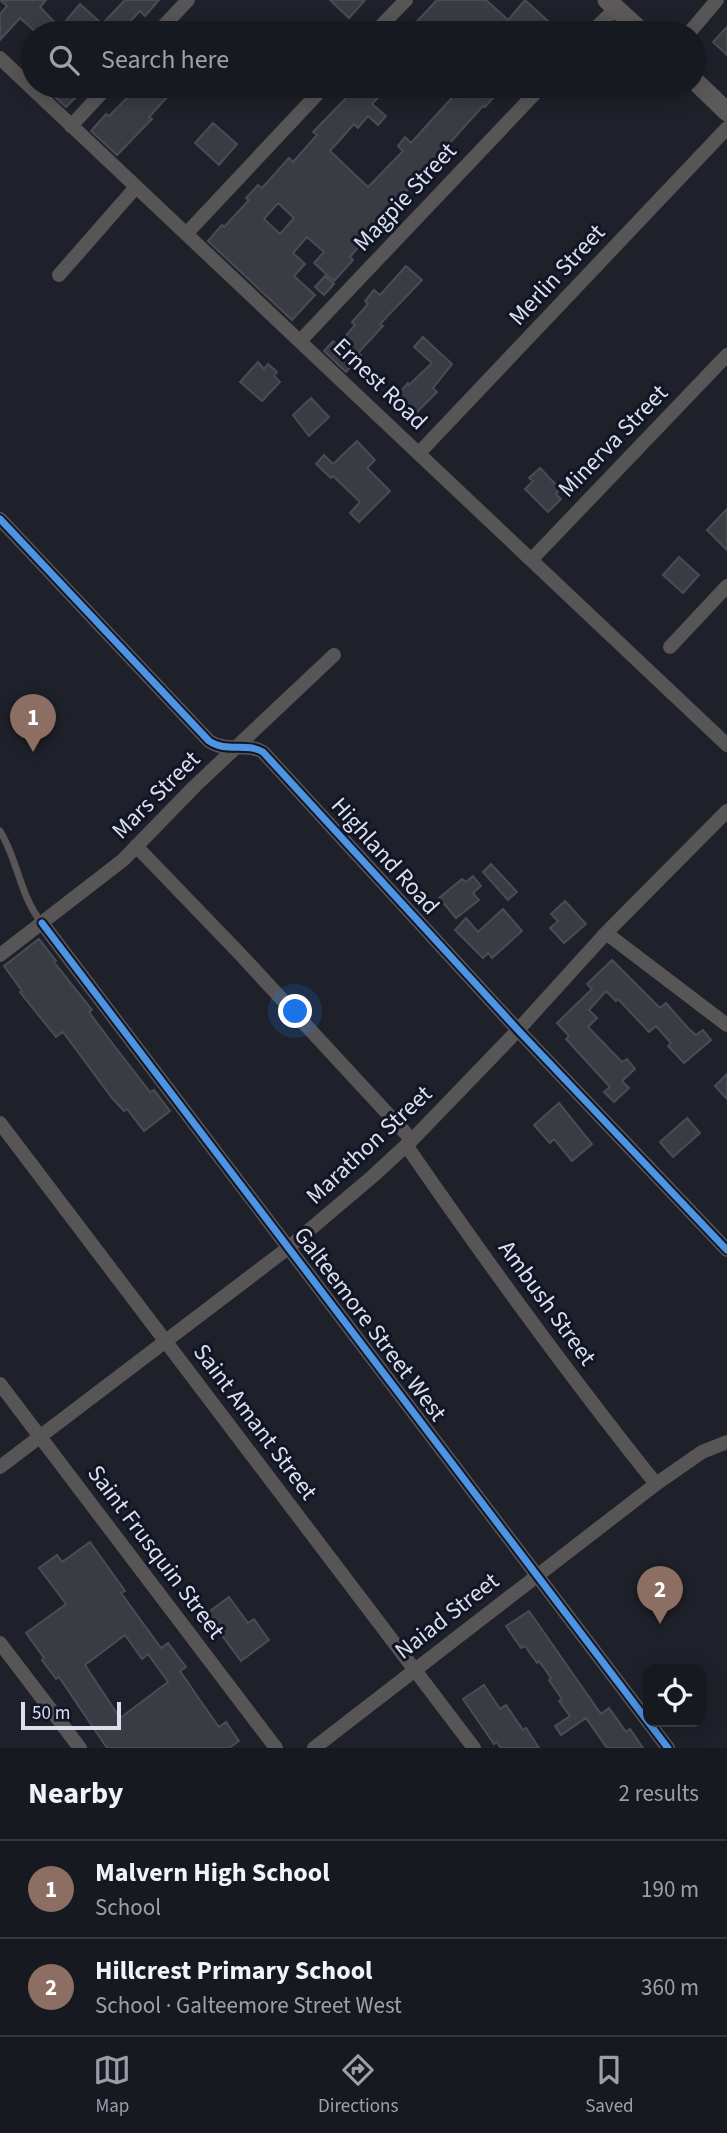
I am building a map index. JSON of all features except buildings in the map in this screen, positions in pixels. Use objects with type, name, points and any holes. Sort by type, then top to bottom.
[{"type":"main road","points":[[611,4],[630,21]]},
{"type":"main road","points":[[706,92],[727,112]]},
{"type":"street","points":[[168,21],[188,0]]},
{"type":"street","points":[[386,21],[406,0]]},
{"type":"street","points":[[700,21],[718,0]]},
{"type":"street","points":[[600,21],[611,4]]},
{"type":"street","name":"Ernest Road","points":[[0,58],[21,78]]},
{"type":"street","name":"Ernest Road","points":[[42,98],[727,746]]},
{"type":"street","points":[[71,125],[97,98]]},
{"type":"street","points":[[186,234],[314,98]]},
{"type":"street","name":"Magpie Street","points":[[301,340],[531,98]]},
{"type":"street","name":"Merlin Street","points":[[419,453],[727,128]]},
{"type":"street","points":[[59,275],[136,187]]},
{"type":"street","name":"Minerva Street","points":[[532,559],[727,355]]},
{"type":"street","name":"Highland Road","points":[[0,519],[204,736],[219,747],[254,748],[263,752],[518,1030],[727,1250]]},
{"type":"street","points":[[670,647],[727,586]]},
{"type":"street","name":"Mars Street","points":[[0,955],[111,870],[334,655]]},
{"type":"street","name":"Marathon Street","points":[[0,1467],[288,1248],[373,1176],[409,1143],[518,1030],[606,933],[727,811]]},
{"type":"street","name":"Ambush Street","points":[[136,846],[241,955],[409,1143],[455,1217],[580,1388],[656,1484]]},
{"type":"street","name":"Galteemore Street West","points":[[42,923],[668,1748]]},
{"type":"street","points":[[606,933],[727,1025]]},
{"type":"street","name":"Saint Amant Street","points":[[0,1123],[474,1748]]},
{"type":"street","name":"Saint Frusquin Street","points":[[0,1384],[276,1748]]},
{"type":"street","name":"Naiad Street","points":[[314,1748],[656,1484],[711,1447],[727,1442]]},
{"type":"street","points":[[0,1643],[80,1748]]},
{"type":"lane","points":[[0,831],[12,851],[33,913],[42,923]]},
{"type":"cycle path","points":[[0,519],[209,741],[216,745],[263,752],[518,1030],[727,1250]]},
{"type":"cycle path","points":[[42,923],[668,1748]]},
{"type":"place","name":"Malvern High School","points":[[33,752]]},
{"type":"place","name":"Hillcrest Primary School","points":[[660,1624]]}]
